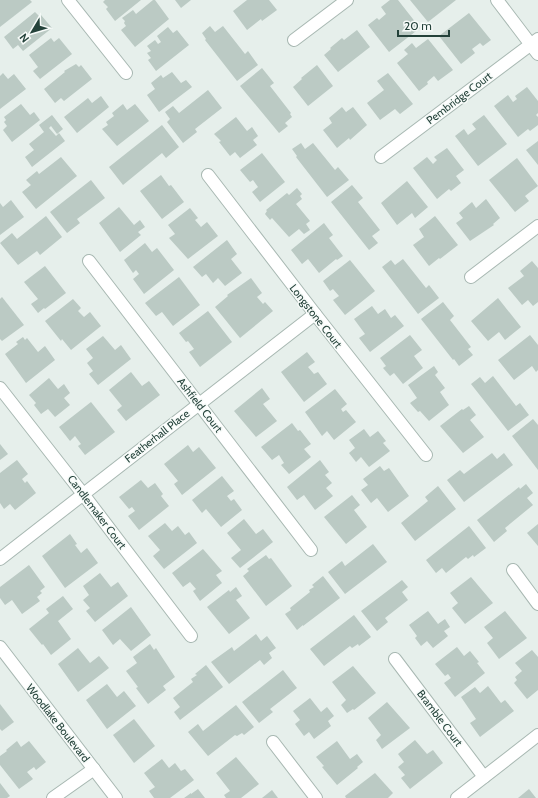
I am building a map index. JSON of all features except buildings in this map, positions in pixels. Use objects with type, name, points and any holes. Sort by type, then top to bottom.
[{"type":"street","points":[[68,0],[126,73]]},
{"type":"street","points":[[294,40],[347,0]]},
{"type":"street","points":[[497,0],[536,46]]},
{"type":"street","name":"Pembridge Court","points":[[381,158],[536,46]]},
{"type":"street","name":"Longstone Court","points":[[208,175],[315,314],[426,454]]},
{"type":"street","points":[[471,277],[538,226]]},
{"type":"street","name":"Ashfield Court","points":[[89,261],[311,550]]},
{"type":"street","name":"Featherhall Place","points":[[0,559],[315,314]]},
{"type":"street","name":"Candlemaker Court","points":[[0,388],[192,636]]},
{"type":"street","points":[[513,570],[538,604]]},
{"type":"street","name":"Woodlake Boulevard","points":[[1,652],[116,798]]},
{"type":"street","name":"Bramble Court","points":[[395,659],[484,777]]},
{"type":"street","points":[[458,798],[538,735]]},
{"type":"street","points":[[272,742],[316,798]]},
{"type":"street","points":[[53,798],[94,769]]}]
